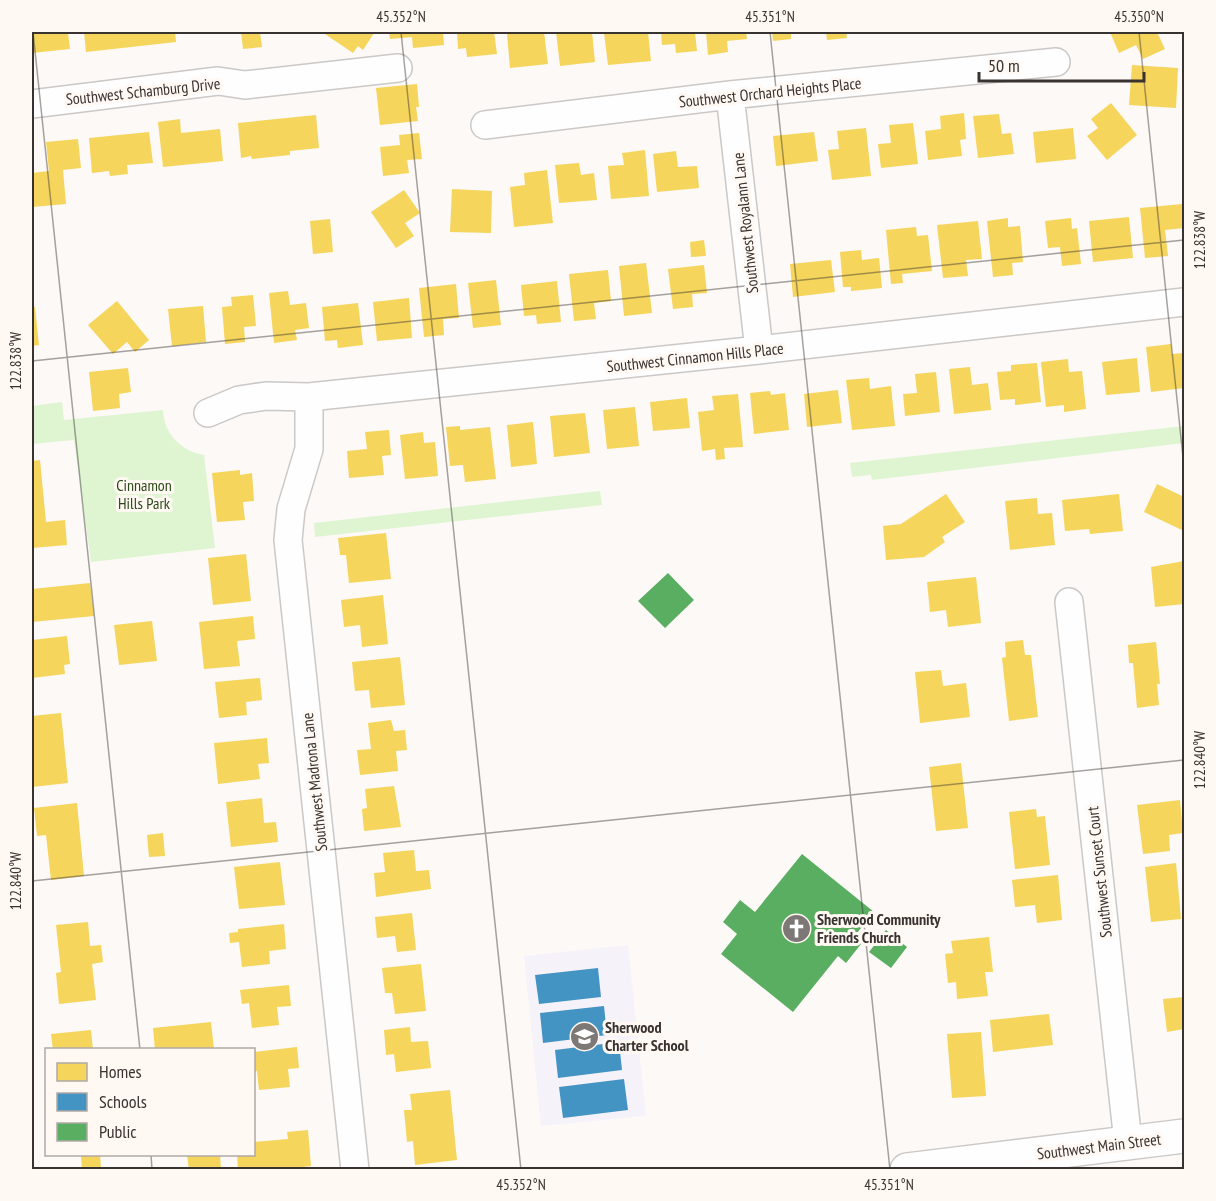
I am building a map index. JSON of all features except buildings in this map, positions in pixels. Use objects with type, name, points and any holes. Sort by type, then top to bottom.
[{"type":"street","name":"Southwest Orchard Heights Place","points":[[485,125],[730,95],[1056,62]]},
{"type":"street","name":"Southwest Schamburg Drive","points":[[32,104],[218,81],[245,85],[398,68]]},
{"type":"street","name":"Southwest Royalann Lane","points":[[730,95],[759,350]]},
{"type":"street","name":"Southwest Cinnamon Hills Place","points":[[208,413],[239,400],[266,396],[309,397],[1185,302]]},
{"type":"street","name":"Southwest Madrona Lane","points":[[309,397],[309,449],[291,509],[288,540],[355,1170]]},
{"type":"street","name":"Southwest Sunset Court","points":[[1069,602],[1128,1142]]},
{"type":"street","name":"Southwest Main Street","points":[[907,1170],[1185,1136]]},
{"type":"shaded area","name":"Sherwood Charter School","points":[[628,945],[646,1116],[541,1126],[524,956]]},
{"type":"green space","name":"Cinnamon Hills Park","points":[[62,402],[64,420],[163,410],[167,427],[175,440],[188,450],[204,455],[215,548],[91,562],[74,440],[32,444],[32,406]]},
{"type":"green space","points":[[1184,426],[1184,443],[872,480],[871,475],[852,477],[850,463]]},
{"type":"green space","points":[[600,491],[602,505],[315,537],[314,523]]},
{"type":"place","name":"Sherwood Community Friends Church","points":[[796,928]]},
{"type":"place","name":"Sherwood Charter School","points":[[584,1036]]}]
